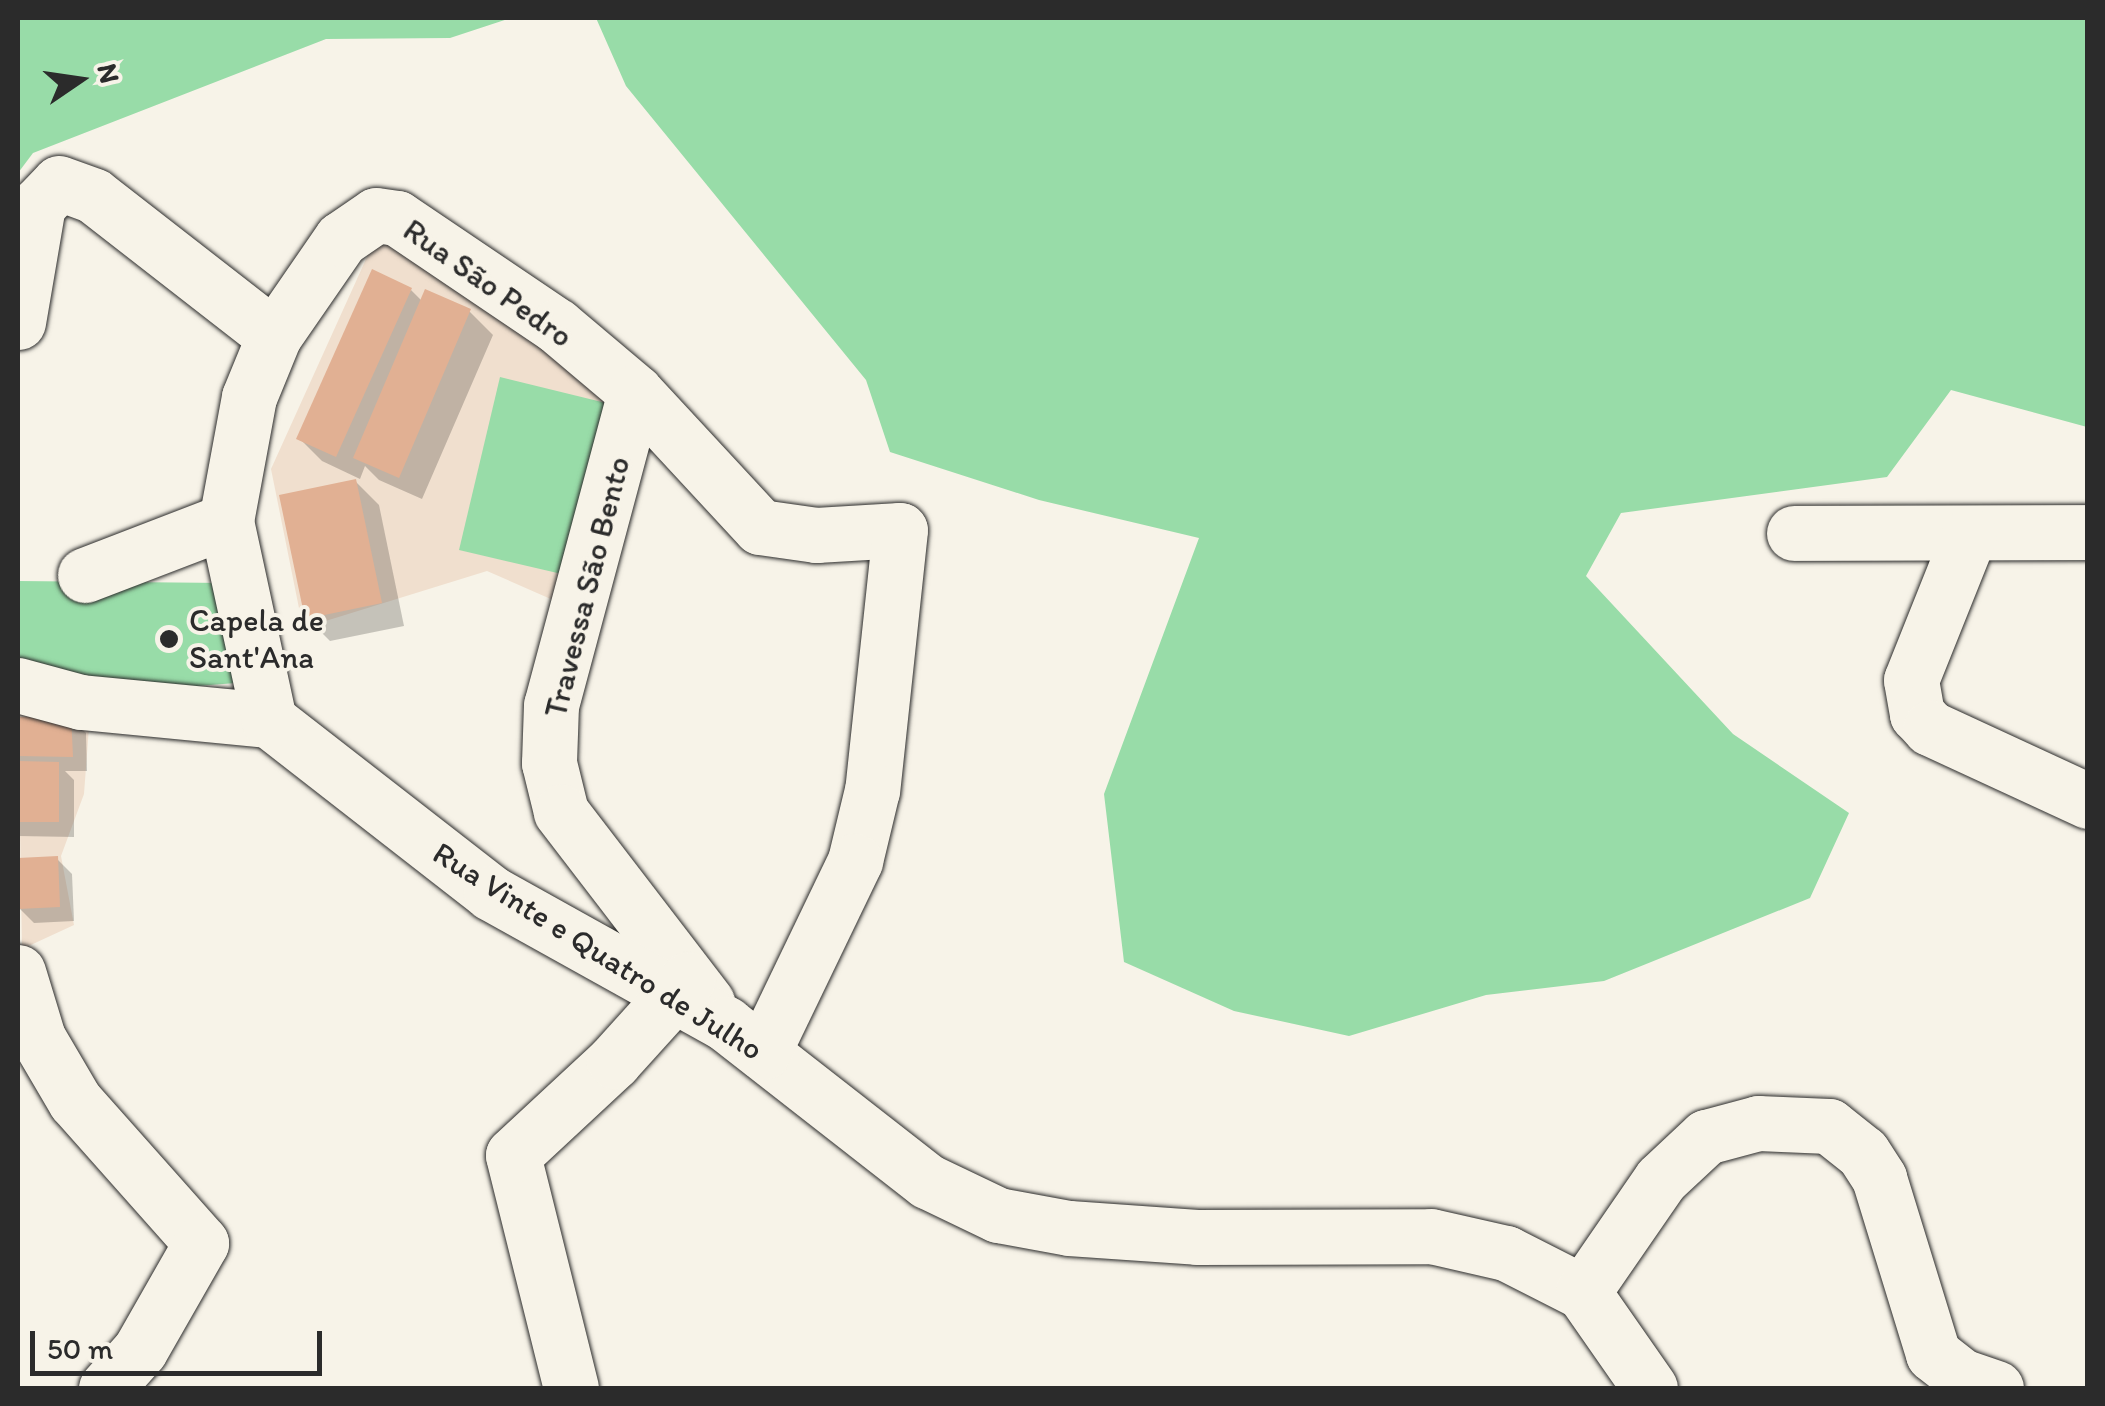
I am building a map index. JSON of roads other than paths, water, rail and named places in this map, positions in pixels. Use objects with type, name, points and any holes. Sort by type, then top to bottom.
[{"type":"street","points":[[18,322],[38,205],[59,183],[94,196],[274,336]]},
{"type":"street","name":"Rua São Pedro","points":[[269,720],[226,521],[249,397],[274,336],[341,239],[376,215],[420,229],[556,326],[635,392],[760,527],[816,535],[900,530],[872,790],[855,861],[744,1038]]},
{"type":"street","name":"Travessa São Bento","points":[[635,392],[551,705],[549,763],[562,812],[682,988]]},
{"type":"street","points":[[85,575],[226,521]]},
{"type":"street","points":[[1794,534],[2088,532]]},
{"type":"street","points":[[1969,534],[1911,680],[1917,714],[1930,728],[2088,801]]},
{"type":"street","points":[[18,685],[80,702],[269,720]]},
{"type":"street","name":"Rua Vinte e Quatro de Julho","points":[[269,720],[491,893],[682,988],[927,1180],[998,1215],[1070,1228],[1197,1237],[1431,1236],[1506,1253],[1583,1292],[1634,1377]]},
{"type":"street","points":[[18,972],[38,1038],[76,1101],[202,1243],[140,1350],[106,1388]]},
{"type":"street","points":[[571,1388],[513,1155],[682,988]]},
{"type":"street","points":[[1583,1292],[1662,1179],[1706,1137],[1758,1122],[1812,1122],[1844,1134],[1879,1178],[1933,1354],[1961,1376],[1996,1388]]},
{"type":"place","name":"Capela de Sant'Ana","points":[[169,639]]}]
